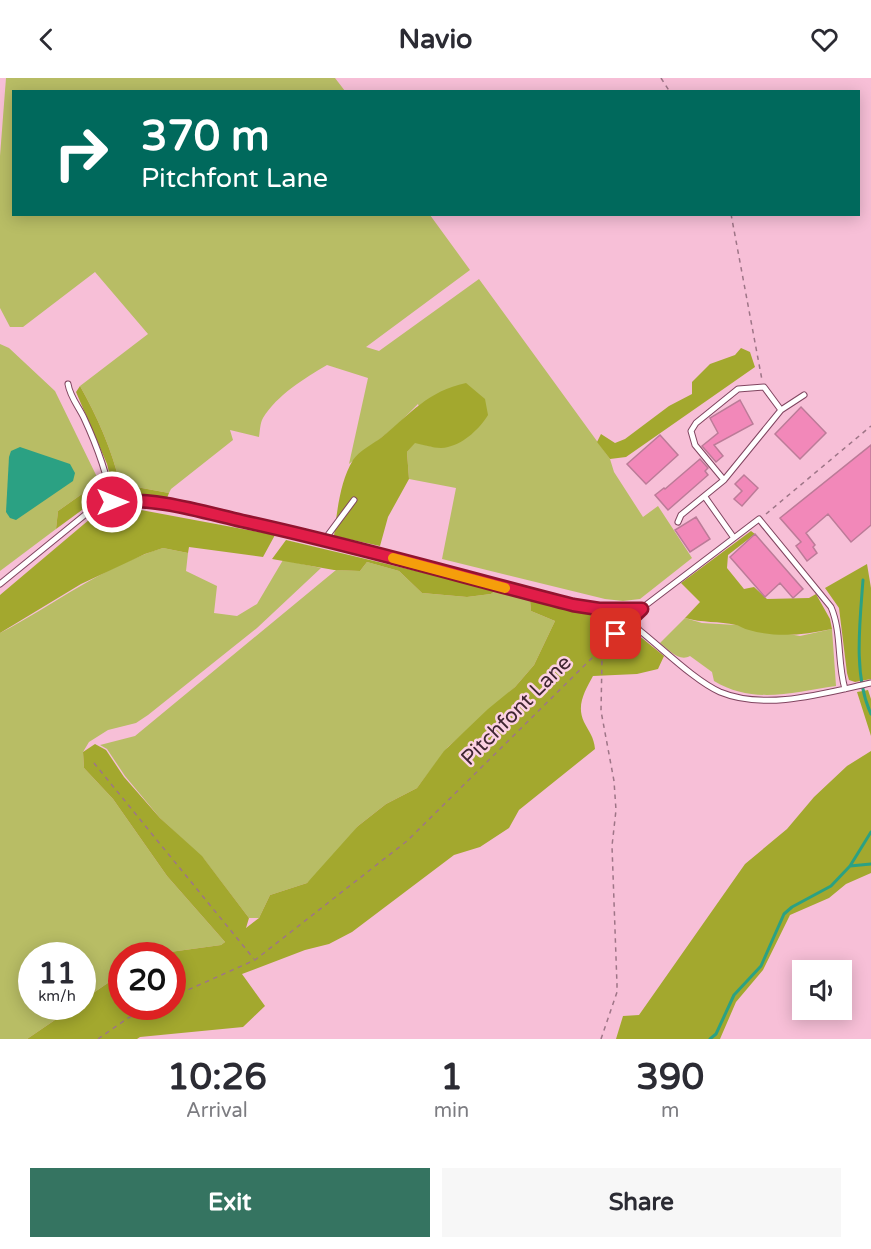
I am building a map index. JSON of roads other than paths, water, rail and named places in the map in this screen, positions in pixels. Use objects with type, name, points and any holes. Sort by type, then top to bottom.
[{"type":"lane","points":[[68,384],[70,393],[103,462],[112,502]]},
{"type":"lane","points":[[724,480],[695,445],[691,431],[696,423],[738,389],[764,387],[781,410]]},
{"type":"lane","points":[[678,522],[681,515],[724,480],[781,410],[804,394]]},
{"type":"lane","points":[[705,497],[734,538]]},
{"type":"lane","points":[[325,539],[354,500]]},
{"type":"lane","points":[[0,584],[97,505],[112,502],[148,503],[187,509],[325,539],[573,605],[599,609],[642,609]]},
{"type":"lane","name":"Pitchfont Lane","points":[[600,650],[642,609],[759,519],[824,595],[831,607],[836,619],[841,675],[845,689]]},
{"type":"lane","points":[[633,619],[639,630],[710,686],[721,692],[751,699],[768,700],[871,683]]},
{"type":"waterway","points":[[863,580],[859,630],[860,666],[865,699],[871,714]]},
{"type":"waterway","points":[[710,1039],[716,1034],[734,995],[761,966],[784,914],[792,907],[831,886],[850,866],[871,832]]},
{"type":"waterway","points":[[850,866],[871,864]]}]
